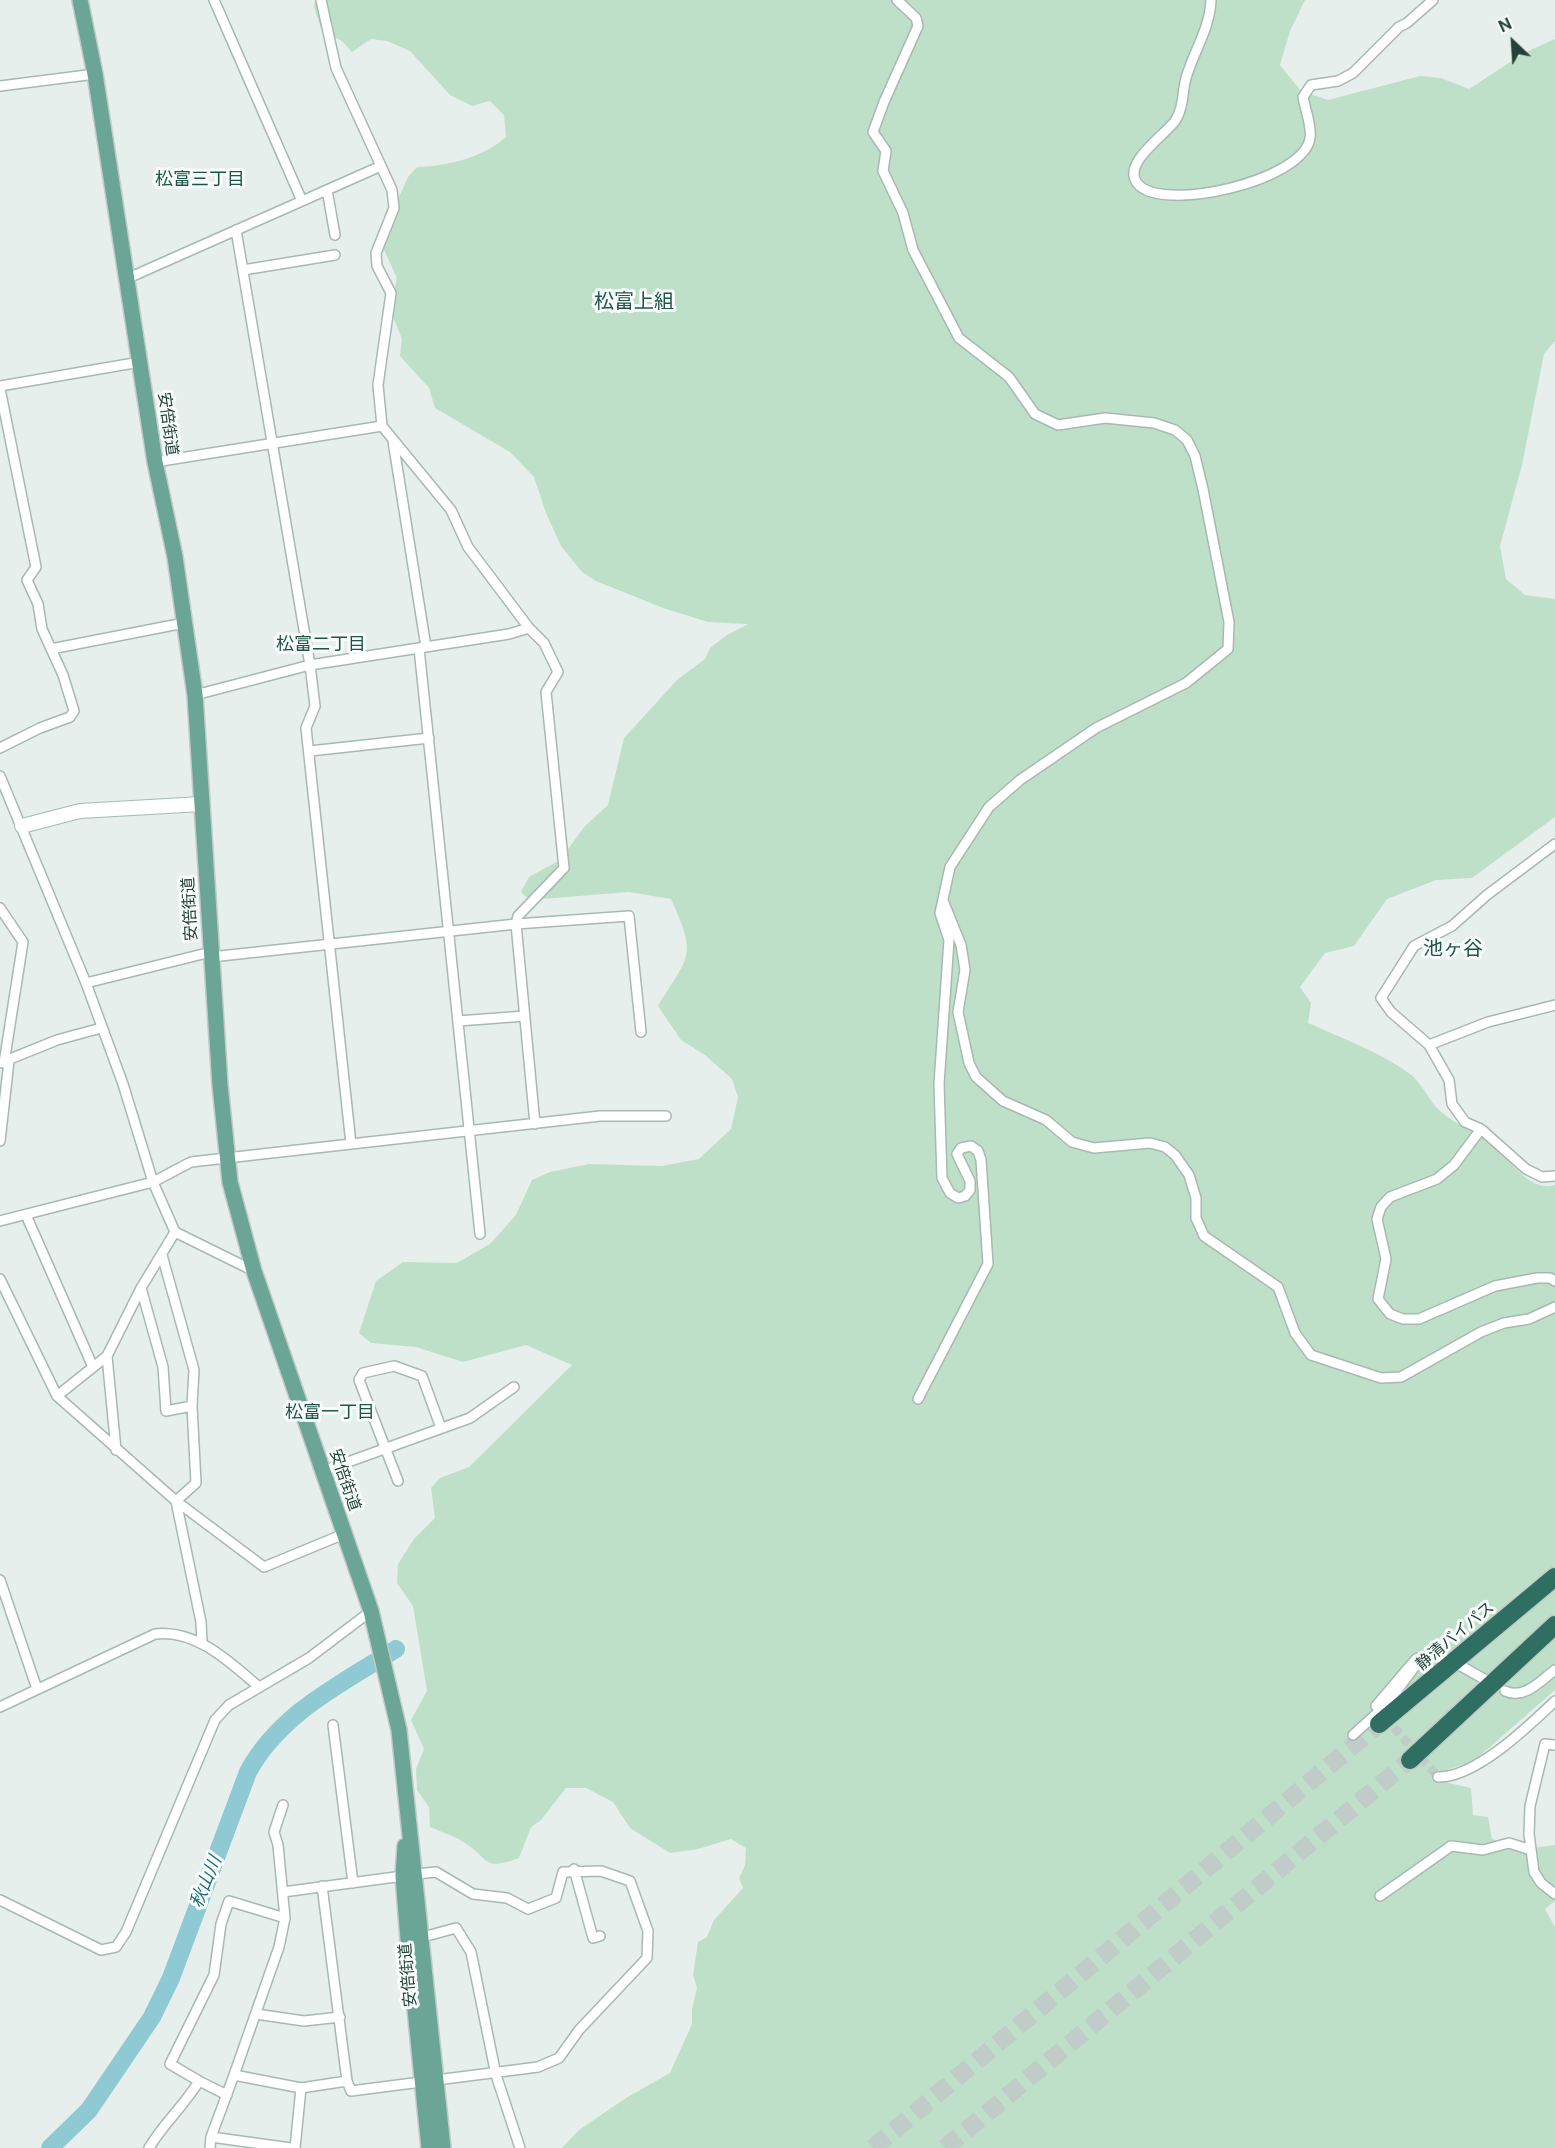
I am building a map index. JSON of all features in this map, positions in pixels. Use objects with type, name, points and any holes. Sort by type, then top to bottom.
[{"type":"highway","name":"静清バイパス","points":[[1378,1715],[1555,1577]]},
{"type":"highway","points":[[1410,1760],[1555,1625]]},
{"type":"main road","name":"安倍街道","points":[[80,0],[95,74],[155,462],[175,557],[195,695],[211,954],[226,1158],[230,1182],[254,1271],[371,1611],[399,1730],[408,1798],[409,1875],[429,2082],[443,2148]]},
{"type":"main road","name":"安倍街道","points":[[409,1875],[423,1937],[429,2082],[429,2148]]},
{"type":"street","points":[[214,0],[302,201]]},
{"type":"street","points":[[321,0],[336,68],[392,190],[394,208],[376,253],[377,266],[391,293],[378,385],[382,426],[451,510],[468,547],[529,628],[544,643],[558,672],[546,692],[564,868],[518,916],[516,924],[535,1124]]},
{"type":"street","points":[[897,0],[916,18],[918,26],[873,132],[886,152],[883,171],[903,213],[913,250],[959,338],[1009,377],[1035,414],[1058,425],[1105,418],[1154,423],[1174,430],[1187,440],[1195,456],[1229,622],[1228,649],[1186,683],[1096,728],[1020,780],[989,807],[950,867],[940,913],[949,940],[939,1084],[942,1178],[950,1193],[958,1198],[965,1196],[970,1191],[970,1181],[957,1154],[961,1148],[970,1146],[978,1151],[981,1160],[988,1264],[918,1399]]},
{"type":"street","points":[[1211,0],[1211,16],[1185,79],[1182,104],[1175,121],[1144,152],[1134,170],[1137,183],[1147,192],[1161,196],[1234,188],[1293,164],[1304,152],[1311,137],[1303,97],[1311,85],[1338,81],[1353,73],[1399,27],[1407,23],[1432,0]]},
{"type":"street","points":[[0,86],[95,74]]},
{"type":"street","points":[[126,279],[381,166]]},
{"type":"street","points":[[327,190],[335,235]]},
{"type":"street","points":[[236,231],[310,665],[315,706],[306,728],[351,1144]]},
{"type":"street","points":[[243,270],[335,255]]},
{"type":"street","points":[[0,748],[40,728],[70,717],[74,711],[63,675],[42,629],[38,604],[27,580],[36,567],[0,387],[140,362]]},
{"type":"street","points":[[155,462],[382,426]]},
{"type":"street","points":[[393,439],[423,647],[429,738],[480,1234]]},
{"type":"street","points":[[51,649],[184,623]]},
{"type":"street","points":[[195,695],[310,665],[509,634],[529,628]]},
{"type":"street","points":[[310,751],[429,738]]},
{"type":"street","points":[[0,776],[86,983],[123,1084],[153,1182],[175,1232],[254,1271]]},
{"type":"street","points":[[22,826],[80,811],[202,804]]},
{"type":"street","points":[[1555,844],[1487,895],[1452,926],[1414,946],[1387,985],[1381,998],[1391,1012],[1429,1045],[1449,1080],[1452,1104],[1466,1122],[1481,1129],[1526,1169],[1542,1177],[1555,1176]]},
{"type":"street","points":[[944,903],[961,945],[964,970],[958,1012],[976,1077],[987,1091],[1003,1101],[1046,1120],[1071,1142],[1094,1148],[1150,1143],[1165,1147],[1175,1155],[1189,1175],[1196,1198],[1196,1218],[1204,1236],[1278,1287],[1295,1334],[1311,1355],[1381,1378],[1401,1377],[1481,1332],[1504,1323],[1529,1320],[1555,1307]]},
{"type":"street","points":[[0,908],[23,942],[4,1062],[0,1141]]},
{"type":"street","points":[[86,983],[211,954],[516,924],[628,916],[641,1032]]},
{"type":"street","points":[[1429,1045],[1488,1022],[1555,1005]]},
{"type":"street","points":[[458,1021],[525,1016]]},
{"type":"street","points":[[4,1062],[57,1040],[101,1028]]},
{"type":"street","points":[[0,1221],[153,1182],[191,1162],[600,1116],[666,1116]]},
{"type":"street","points":[[1481,1129],[1454,1166],[1437,1179],[1390,1197],[1381,1207],[1377,1219],[1386,1259],[1378,1299],[1390,1314],[1403,1319],[1419,1319],[1495,1286],[1537,1278],[1550,1278],[1555,1281]]},
{"type":"street","points":[[26,1215],[93,1367]]},
{"type":"street","points":[[57,1396],[107,1356],[141,1288],[175,1232]]},
{"type":"street","points":[[162,1255],[194,1370],[192,1406],[196,1483],[176,1501]]},
{"type":"street","points":[[0,1279],[57,1396],[176,1501],[264,1567],[344,1534]]},
{"type":"street","points":[[141,1288],[164,1367],[166,1411],[192,1406]]},
{"type":"street","points":[[107,1356],[116,1450]]},
{"type":"street","points":[[398,1481],[359,1380],[363,1374],[394,1366],[422,1376],[441,1428]]},
{"type":"street","points":[[323,1471],[470,1418],[514,1387]]},
{"type":"street","points":[[176,1501],[201,1622],[202,1643]]},
{"type":"street","points":[[0,1580],[37,1689]]},
{"type":"street","points":[[0,1900],[101,1950],[116,1947],[126,1932],[215,1720],[229,1705],[309,1658],[371,1611]]},
{"type":"street","points":[[0,1707],[155,1634],[182,1634],[202,1643],[234,1665],[259,1687]]},
{"type":"street","points":[[1353,1736],[1384,1706],[1423,1656]]},
{"type":"street","points":[[1378,1715],[1416,1659],[1423,1656],[1444,1658]]},
{"type":"street","points":[[1461,1666],[1484,1679]]},
{"type":"street","points":[[1505,1691],[1516,1695],[1525,1692],[1555,1670]]},
{"type":"street","points":[[1438,1777],[1474,1766],[1530,1725],[1555,1701]]},
{"type":"street","points":[[333,1725],[353,1883]]},
{"type":"street","points":[[1555,1745],[1545,1744],[1530,1806],[1534,1872],[1541,1882],[1555,1894]]},
{"type":"street","points":[[210,2148],[211,2137],[279,1947],[285,1918],[278,1845],[273,1832],[283,1805]]},
{"type":"street","points":[[1380,1896],[1451,1846],[1484,1850],[1509,1843],[1531,1850]]},
{"type":"street","points":[[283,1892],[322,1886],[436,1872],[473,1894],[507,1898],[528,1909],[556,1898],[562,1872],[574,1869],[601,1871],[630,1881],[648,1931],[647,1958],[579,2030],[559,2058],[538,2067],[496,2075],[351,2091],[347,2081],[322,1886]]},
{"type":"street","points":[[574,1869],[593,1938],[600,1936]]},
{"type":"street","points":[[227,2095],[170,2064],[214,1975],[221,1924],[229,1901],[285,1918]]},
{"type":"street","points":[[423,1937],[456,1928],[471,1952],[496,2075],[520,2148]]},
{"type":"street","points":[[256,2014],[304,2021],[340,2017]]},
{"type":"street","points":[[234,2075],[301,2088],[347,2081]]},
{"type":"street","points":[[149,2148],[157,2135],[186,2103],[199,2081]]},
{"type":"street","points":[[211,2137],[293,2148],[301,2088]]},
{"type":"green space","points":[[315,0],[1305,0],[1290,31],[1280,65],[1301,91],[1328,100],[1420,76],[1441,78],[1469,89],[1524,53],[1555,39],[1555,341],[1544,354],[1522,465],[1500,546],[1506,579],[1525,595],[1555,599],[1555,817],[1472,878],[1436,880],[1387,899],[1354,946],[1325,953],[1300,987],[1311,1003],[1308,1023],[1398,1066],[1414,1077],[1441,1112],[1493,1145],[1526,1178],[1545,1186],[1555,1185],[1555,1690],[1474,1761],[1440,1772],[1431,1779],[1471,1788],[1473,1815],[1488,1817],[1492,1839],[1524,1849],[1555,1845],[1555,1901],[1545,1909],[1555,1927],[1555,2148],[562,2148],[579,2130],[626,2098],[670,2073],[692,2024],[692,2009],[697,1988],[693,1975],[698,1942],[707,1937],[714,1920],[743,1888],[739,1878],[745,1865],[746,1848],[731,1839],[698,1849],[670,1853],[630,1828],[613,1802],[586,1788],[566,1788],[541,1820],[531,1827],[519,1858],[499,1864],[488,1862],[461,1841],[430,1827],[429,1807],[417,1790],[416,1769],[424,1749],[411,1720],[427,1691],[413,1606],[397,1583],[398,1564],[414,1539],[435,1518],[431,1488],[440,1478],[469,1467],[572,1365],[526,1345],[463,1362],[416,1347],[371,1343],[359,1333],[376,1281],[403,1262],[457,1263],[490,1244],[516,1215],[532,1180],[550,1172],[589,1164],[662,1166],[699,1159],[731,1129],[738,1097],[732,1079],[705,1055],[681,1040],[658,1006],[677,976],[686,955],[687,945],[684,933],[671,899],[629,892],[529,900],[521,892],[529,877],[560,860],[585,826],[608,805],[624,738],[678,679],[705,659],[710,648],[727,635],[748,624],[708,622],[663,608],[596,581],[582,572],[561,546],[546,513],[534,477],[510,452],[435,408],[429,388],[400,356],[402,339],[390,309],[397,278],[384,250],[383,233],[408,177],[417,167],[464,160],[497,144],[506,137],[504,115],[490,101],[472,106],[450,95],[410,51],[387,41],[371,39],[352,52],[342,41],[322,31],[314,7]]},
{"type":"waterway","name":"秋山川","points":[[50,2148],[89,2110],[152,2017],[171,1978],[248,1772],[261,1751],[294,1716],[333,1688],[396,1649]]},
{"type":"tunnel","points":[[1385,1717],[1438,1777]]},
{"type":"tunnel","points":[[873,2148],[1379,1724]]},
{"type":"tunnel","points":[[945,2148],[1410,1760]]},
{"type":"district","name":"松富三丁目","points":[[200,179]]},
{"type":"district","name":"松富上組","points":[[634,302]]},
{"type":"district","name":"松富二丁目","points":[[321,644]]},
{"type":"district","name":"池ヶ谷","points":[[1453,949]]},
{"type":"district","name":"松富一丁目","points":[[330,1412]]}]
